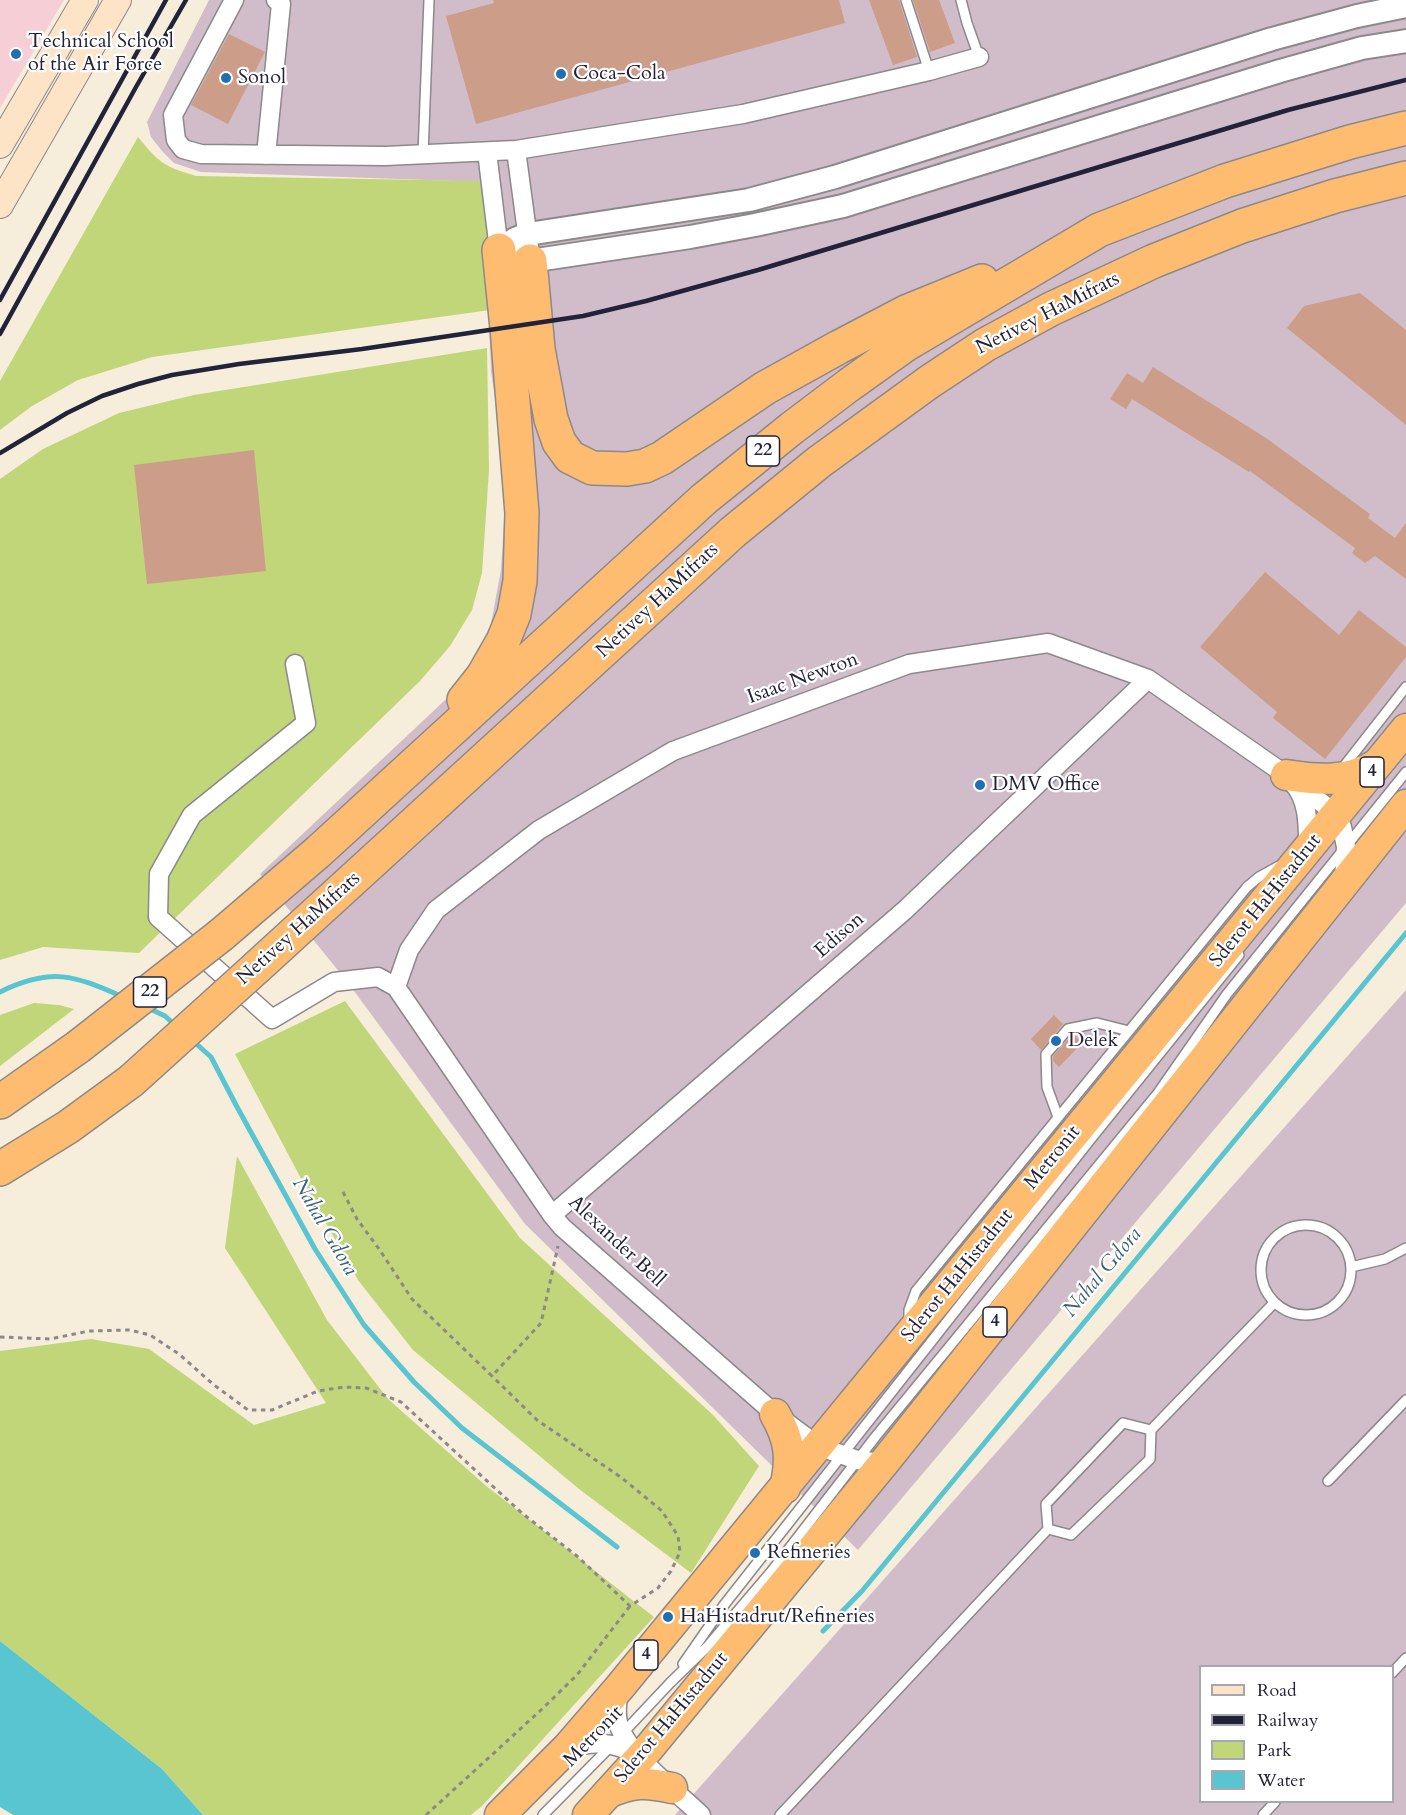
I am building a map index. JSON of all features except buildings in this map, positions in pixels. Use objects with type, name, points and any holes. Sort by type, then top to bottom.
[{"type":"highway","name":"Netivey HaMifrats","points":[[0,1102],[78,1047],[221,935],[318,852],[704,499],[792,428],[905,345],[1099,230],[1226,182],[1350,142],[1406,128]]},
{"type":"highway","name":"Netivey HaMifrats","points":[[0,1169],[68,1128],[131,1081],[733,532],[874,419],[985,345],[1051,309],[1154,261],[1242,226],[1335,196],[1406,178]]},
{"type":"highway","points":[[529,248],[538,349],[551,419],[559,442],[570,457],[592,468],[627,469],[645,466],[662,458],[765,388],[906,312],[1099,230]]},
{"type":"highway","points":[[318,852],[463,701],[483,676],[503,641],[514,614],[520,580],[522,513],[499,250]]},
{"type":"highway","name":"Sderot HaHistadrut","points":[[500,1815],[567,1748],[785,1488],[839,1454],[838,1422],[1303,855],[1341,829],[1394,766],[1406,729]]},
{"type":"highway","points":[[1286,775],[1335,779],[1394,766]]},
{"type":"highway","name":"Sderot HaHistadrut","points":[[588,1815],[640,1758],[887,1459],[1406,805]]},
{"type":"highway","points":[[775,1414],[785,1432],[789,1452],[789,1471],[785,1488]]},
{"type":"highway","points":[[608,1793],[624,1786],[641,1783],[672,1788]]},
{"type":"main road","points":[[0,146],[85,0]]},
{"type":"main road","points":[[0,205],[118,0]]},
{"type":"street","points":[[234,0],[173,115],[176,140],[183,149],[201,154],[423,154],[516,150],[743,114],[929,71],[979,57]]},
{"type":"street","points":[[266,155],[281,4],[276,0]]},
{"type":"street","points":[[487,152],[499,250],[514,257],[529,248],[749,200],[835,177],[1272,39],[1357,16],[1406,6]]},
{"type":"street","points":[[529,248],[690,237],[843,206],[1280,71],[1362,48],[1406,41]]},
{"type":"street","points":[[516,150],[529,248]]},
{"type":"street","name":"Isaac Newton","points":[[396,987],[409,951],[436,910],[539,830],[674,751],[909,664],[1048,643],[1148,679],[1286,775],[1341,829]]},
{"type":"street","points":[[295,664],[306,723],[192,815],[159,874],[159,917],[272,1019],[334,982],[378,977],[396,987]]},
{"type":"street","name":"Edison","points":[[557,1221],[905,910],[1148,679]]},
{"type":"street","name":"Isaac Newton","points":[[1286,775],[1303,800],[1307,820],[1303,855]]},
{"type":"street","points":[[1341,829],[1344,882]]},
{"type":"street","name":"Alexander Bell","points":[[396,987],[557,1221],[775,1414],[839,1454]]},
{"type":"street","name":"Alexander Bell","points":[[775,1414],[792,1422],[815,1426],[829,1426],[838,1422]]},
{"type":"street","points":[[839,1454],[873,1462],[887,1459]]},
{"type":"street","points":[[619,1688],[618,1739],[626,1749],[640,1758],[701,1815]]},
{"type":"street","points":[[567,1748],[618,1739]]},
{"type":"lane","points":[[423,154],[429,0]]},
{"type":"lane","points":[[906,0],[929,71]]},
{"type":"lane","points":[[961,0],[979,57]]},
{"type":"lane","points":[[1335,779],[1406,687]]},
{"type":"lane","name":"Metronit","points":[[543,1815],[708,1646],[742,1608],[839,1454],[1158,1093],[1341,829]]},
{"type":"lane","points":[[908,1337],[909,1310],[916,1291],[1058,1117],[1247,887],[1259,877],[1303,855]]},
{"type":"lane","name":"Metronit","points":[[670,1683],[724,1605],[839,1454],[1242,951]]},
{"type":"lane","points":[[1058,1117],[1047,1087],[1046,1054],[1068,1029],[1096,1023],[1129,1031]]},
{"type":"lane","points":[[1300,1225],[1314,1225],[1328,1230],[1340,1239],[1348,1252],[1351,1267],[1350,1282],[1343,1296],[1332,1307],[1318,1314],[1302,1315],[1287,1312],[1274,1303],[1265,1292],[1260,1278],[1260,1263],[1265,1249],[1274,1238],[1285,1229],[1300,1225]]},
{"type":"lane","points":[[1351,1267],[1385,1259],[1406,1248]]},
{"type":"lane","points":[[1048,1529],[1071,1535],[1150,1459],[1151,1430],[1274,1303]]},
{"type":"lane","points":[[1328,1481],[1406,1400]]},
{"type":"lane","points":[[780,1815],[1048,1529],[1046,1504],[1123,1423],[1151,1430]]},
{"type":"lane","points":[[1394,1671],[1406,1658]]},
{"type":"lane","points":[[1263,1815],[1274,1803]]},
{"type":"path","points":[[342,1192],[357,1219],[412,1299],[537,1420],[622,1478],[662,1511],[678,1536],[680,1552],[671,1571],[658,1588],[630,1606],[576,1675],[426,1815]]},
{"type":"path","points":[[492,1376],[541,1323],[557,1221]]},
{"type":"path","points":[[0,1337],[50,1339],[89,1331],[130,1330],[150,1335],[179,1354],[214,1385],[248,1410],[272,1410],[318,1391],[344,1387],[366,1388],[401,1402],[523,1514],[576,1556],[630,1606]]},
{"type":"shaded area","name":"Technical School of the Air Force","points":[[0,0],[64,0],[0,108]]},
{"type":"shaded area","points":[[209,0],[1406,0],[1406,903],[858,1550],[525,1224],[349,984],[260,874],[460,686],[488,640],[501,570],[507,469],[491,372],[484,182],[201,172],[174,163],[151,137],[147,122]]},
{"type":"shaded area","points":[[1406,990],[1406,1815],[675,1815]]},
{"type":"green space","points":[[138,137],[163,163],[196,176],[484,181],[490,310],[152,357],[78,380],[32,406],[0,430],[0,381]]},
{"type":"green space","points":[[487,348],[489,470],[482,573],[472,610],[450,646],[420,681],[139,953],[43,947],[0,960],[0,479],[43,449],[119,413],[194,395]]},
{"type":"green space","points":[[345,1001],[520,1238],[713,1415],[759,1466],[691,1573],[579,1489],[413,1350],[358,1280],[235,1054]]},
{"type":"green space","points":[[34,1003],[74,1009],[0,1066],[0,1015]]},
{"type":"green space","points":[[237,1156],[327,1320],[388,1399],[485,1485],[654,1617],[482,1806],[471,1815],[203,1815],[162,1769],[0,1641],[0,1351],[91,1339],[149,1349],[254,1425],[326,1403],[225,1248]]},
{"type":"water","points":[[0,1641],[162,1769],[203,1815],[13,1815],[0,1807]]},
{"type":"waterway","name":"Nahal Gdora","points":[[823,1631],[862,1591],[1406,933]]},
{"type":"waterway","name":"Nahal Gdora","points":[[0,992],[34,979],[62,977],[90,983],[123,997]]},
{"type":"waterway","name":"Nahal Gdora","points":[[148,1008],[165,1016],[175,1025]]},
{"type":"waterway","name":"Nahal Gdora","points":[[191,1039],[211,1057],[315,1249],[364,1325],[414,1382],[462,1428],[617,1547]]},
{"type":"railway","points":[[0,300],[166,0]]},
{"type":"railway","points":[[0,334],[186,0]]},
{"type":"railway","points":[[0,453],[67,413],[102,396],[138,384],[172,375],[239,364],[362,349],[583,316],[646,301],[758,270],[1288,110],[1406,80]]},
{"type":"place","name":"Technical School of the Air Force","points":[[16,54]]},
{"type":"place","name":"Coca-Cola","points":[[561,74]]},
{"type":"place","name":"Sonol","points":[[226,78]]},
{"type":"place","name":"DMV Office","points":[[980,785]]},
{"type":"place","name":"Delek","points":[[1056,1041]]},
{"type":"place","name":"Refineries","points":[[755,1553]]},
{"type":"place","name":"HaHistadrut/Refineries","points":[[668,1617]]}]
